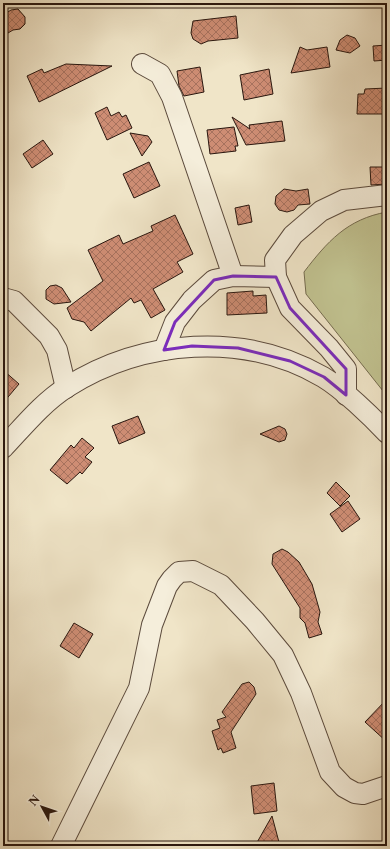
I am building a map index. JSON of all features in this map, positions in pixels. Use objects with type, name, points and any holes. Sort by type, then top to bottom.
[{"type":"street","points":[[142,64],[160,74],[172,97],[233,276]]},
{"type":"street","points":[[346,395],[346,369],[329,348],[290,308],[276,277],[275,260],[293,235],[322,211],[344,200],[387,195]]},
{"type":"street","points":[[164,350],[175,322],[192,300],[214,280],[233,276],[276,277]]},
{"type":"street","points":[[3,298],[14,301],[49,336],[57,350],[66,388]]},
{"type":"street","points":[[3,448],[35,413],[66,388],[105,366],[140,354],[192,346],[238,348],[290,361],[324,377],[372,417],[387,433]]},
{"type":"street","points":[[61,846],[139,688],[152,625],[168,586],[179,572],[193,571],[221,585],[255,621],[283,655],[301,693],[330,772],[344,787],[355,793],[364,794],[387,786]]},
{"type":"highlighted area","points":[[233,276],[276,277],[290,308],[346,369],[346,395],[324,377],[290,361],[238,348],[192,346],[164,350],[175,322],[214,280]]},
{"type":"green space","points":[[387,212],[387,396],[306,294],[304,272],[321,251],[339,233],[360,220]]},
{"type":"building","points":[[18,9],[25,17],[25,24],[20,29],[13,30],[3,36],[3,15],[11,10]]},
{"type":"building","points":[[236,16],[238,38],[208,41],[201,44],[193,39],[191,33],[193,21]]},
{"type":"building","points":[[347,35],[355,38],[360,46],[350,53],[336,50],[340,40]]},
{"type":"building","points":[[387,45],[387,60],[374,61],[373,46]]},
{"type":"building","points":[[300,47],[307,50],[327,47],[330,67],[291,73]]},
{"type":"building","points":[[66,64],[112,66],[39,102],[27,76],[42,69],[44,73]]},
{"type":"building","points":[[200,67],[204,92],[184,96],[179,86],[177,71]]},
{"type":"building","points":[[269,69],[273,94],[244,100],[240,75]]},
{"type":"building","points":[[387,88],[387,114],[357,114],[358,94],[364,94],[365,89]]},
{"type":"building","points":[[107,107],[111,116],[119,112],[122,117],[126,115],[132,128],[107,140],[95,113]]},
{"type":"building","points":[[232,117],[250,129],[249,125],[282,121],[285,141],[246,145]]},
{"type":"building","points":[[234,127],[238,146],[235,146],[236,151],[210,154],[207,130]]},
{"type":"building","points":[[130,133],[148,136],[152,142],[142,156]]},
{"type":"building","points":[[43,140],[53,154],[32,168],[23,154]]},
{"type":"building","points":[[149,162],[160,186],[134,198],[123,174]]},
{"type":"building","points":[[370,167],[387,167],[387,184],[371,185]]},
{"type":"building","points":[[284,189],[296,191],[308,189],[310,204],[298,205],[294,210],[287,212],[279,210],[275,204],[276,196]]},
{"type":"building","points":[[249,205],[252,222],[238,225],[235,208]]},
{"type":"building","points":[[175,215],[193,254],[177,262],[183,272],[153,289],[165,310],[151,318],[141,300],[134,303],[131,298],[91,331],[84,322],[72,319],[67,308],[103,281],[88,250],[119,235],[123,244],[153,231],[151,226]]},
{"type":"building","points":[[56,285],[62,288],[71,302],[54,304],[46,299],[46,290],[50,286]]},
{"type":"building","points":[[253,291],[253,296],[266,295],[267,313],[227,315],[227,293]]},
{"type":"building","points":[[3,370],[19,384],[3,403]]},
{"type":"building","points":[[138,416],[145,433],[119,444],[112,426]]},
{"type":"building","points":[[279,426],[285,429],[287,434],[285,440],[279,442],[260,434]]},
{"type":"building","points":[[82,438],[94,448],[85,457],[92,462],[82,474],[80,472],[67,484],[50,470],[71,445],[74,448]]},
{"type":"building","points":[[336,482],[350,496],[340,506],[327,493]]},
{"type":"building","points":[[348,501],[360,519],[342,532],[330,514]]},
{"type":"building","points":[[282,549],[288,552],[299,562],[312,584],[320,612],[318,622],[322,634],[309,638],[305,623],[300,618],[300,608],[272,564],[273,554]]},
{"type":"building","points":[[74,623],[93,634],[79,658],[60,646]]},
{"type":"building","points":[[249,682],[254,687],[256,694],[231,732],[236,748],[223,753],[221,748],[218,750],[212,731],[220,728],[217,720],[226,717],[222,712],[242,684]]},
{"type":"building","points":[[387,699],[387,742],[365,722]]},
{"type":"building","points":[[274,783],[277,811],[254,814],[251,786]]},
{"type":"building","points":[[272,816],[280,846],[255,846]]}]
